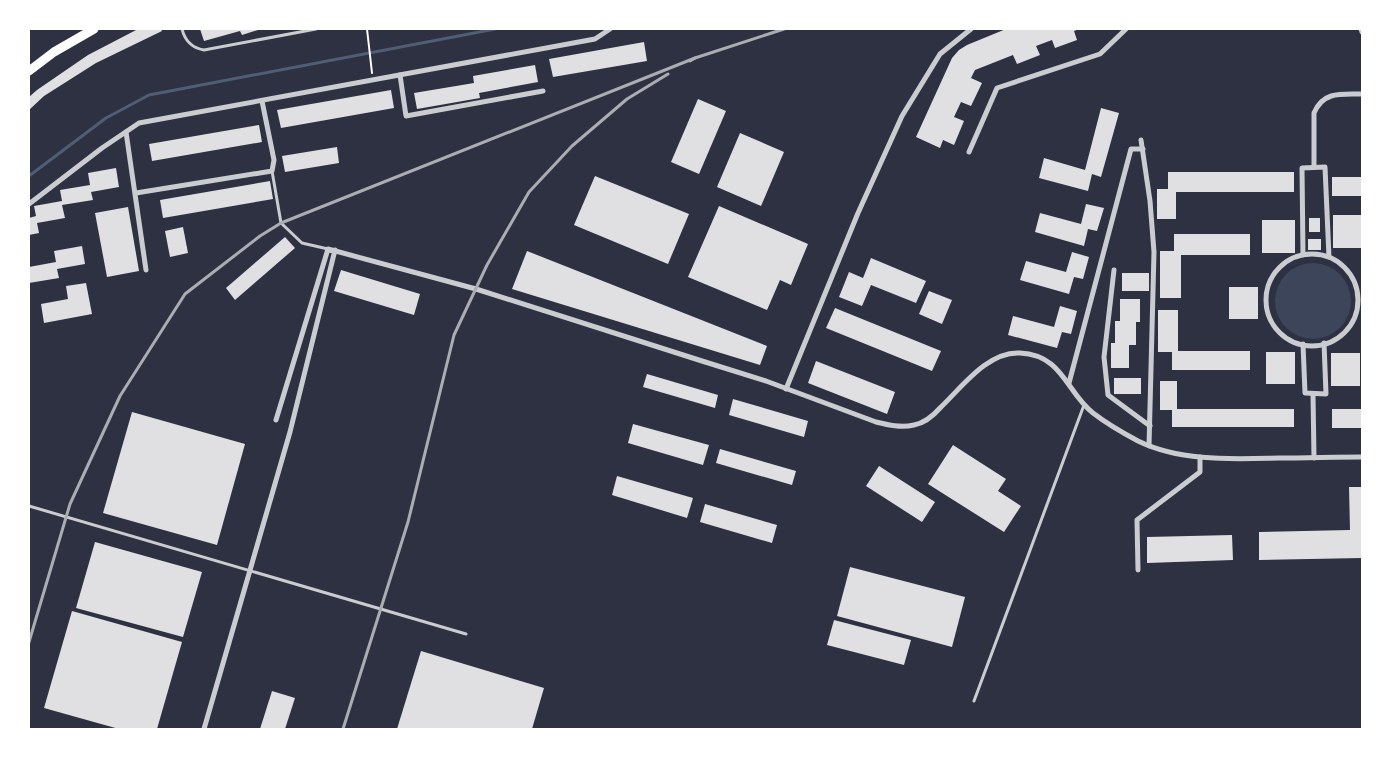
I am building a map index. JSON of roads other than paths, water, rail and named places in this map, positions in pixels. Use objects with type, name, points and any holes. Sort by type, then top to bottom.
[{"type":"main road","points":[[30,67],[94,29]]},
{"type":"street","points":[[29,204],[102,148],[139,123],[595,39],[610,29]]},
{"type":"street","points":[[786,389],[858,213],[902,116],[940,54],[971,29]]},
{"type":"street","points":[[969,152],[997,88],[1100,54],[1126,29]]},
{"type":"street","points":[[400,75],[406,116],[543,91]]},
{"type":"street","points":[[1314,167],[1314,113],[1317,106],[1322,100],[1335,94],[1362,94]]},
{"type":"street","points":[[136,193],[272,171],[274,160],[262,101]]},
{"type":"street","points":[[126,132],[146,270]]},
{"type":"street","points":[[1141,140],[1150,201],[1154,252],[1150,446]]},
{"type":"street","points":[[1069,383],[1132,149],[1143,150]]},
{"type":"street","points":[[1303,255],[1302,168],[1325,167],[1330,257]]},
{"type":"street","points":[[276,420],[328,249],[476,289],[786,389],[876,422],[906,426],[924,421],[934,415],[981,368],[1007,354],[1020,353],[1033,355],[1045,360],[1060,371],[1084,404],[1093,413],[1150,446],[1218,459],[1362,456]]},
{"type":"street","points":[[204,729],[290,432],[334,250]]},
{"type":"street","points":[[1312,254],[1330,257],[1344,267],[1355,282],[1358,299],[1355,317],[1345,332],[1330,342],[1312,346],[1294,342],[1279,332],[1269,317],[1266,300],[1269,282],[1279,267],[1294,257],[1312,254]]},
{"type":"street","points":[[1114,270],[1104,357],[1108,395],[1150,426]]},
{"type":"street","points":[[1303,344],[1305,394],[1326,394],[1324,343]]},
{"type":"street","points":[[1313,394],[1314,458]]},
{"type":"street","points":[[1138,570],[1136,520],[1200,472],[1200,457]]},
{"type":"lane","points":[[182,29],[190,44],[204,50],[316,29]]},
{"type":"lane","points":[[272,171],[281,223],[302,243],[328,249]]},
{"type":"lane","points":[[974,700],[1084,404]]},
{"type":"lane","points":[[29,506],[466,634]]},
{"type":"waterway","points":[[29,176],[106,118],[149,95],[495,29]]},
{"type":"railway","points":[[690,61],[784,29]]},
{"type":"railway","points":[[29,642],[70,504],[120,396],[185,294],[260,236],[281,223],[695,58]]},
{"type":"railway","points":[[343,729],[408,522],[454,335],[487,265],[529,192],[572,146],[627,99],[668,74]]}]
